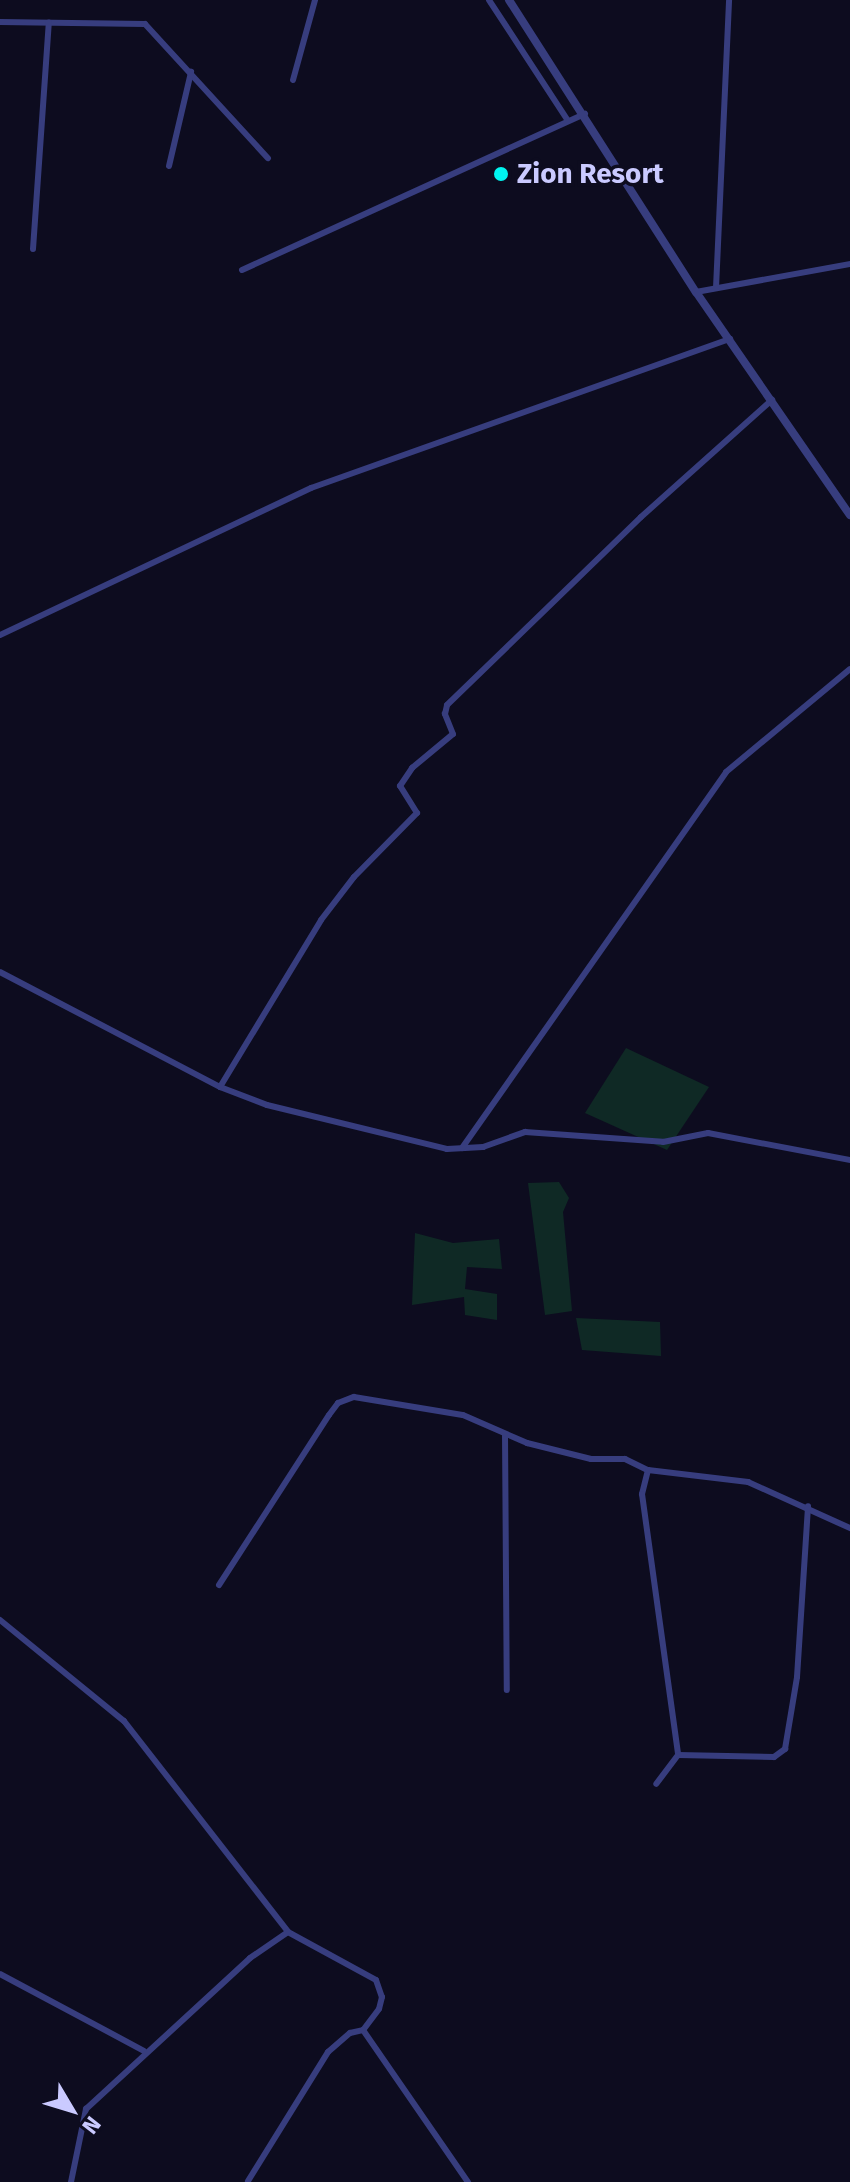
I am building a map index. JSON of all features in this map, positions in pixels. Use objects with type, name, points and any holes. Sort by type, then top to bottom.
[{"type":"street","points":[[293,80],[315,0]]},
{"type":"street","points":[[489,0],[567,119]]},
{"type":"street","points":[[509,0],[585,114],[696,292],[850,515]]},
{"type":"street","points":[[716,288],[729,0]]},
{"type":"street","points":[[0,22],[139,22],[153,30],[268,158]]},
{"type":"street","points":[[33,249],[49,23]]},
{"type":"street","points":[[169,166],[191,72]]},
{"type":"street","points":[[242,270],[567,119],[585,114]]},
{"type":"street","points":[[696,292],[850,264]]},
{"type":"street","points":[[0,635],[311,488],[730,339]]},
{"type":"street","points":[[220,1087],[321,920],[354,877],[417,813],[400,786],[412,768],[453,734],[445,714],[447,705],[641,517],[772,400]]},
{"type":"street","points":[[462,1148],[726,772],[850,669]]},
{"type":"street","points":[[0,972],[220,1087],[267,1105],[462,1148],[525,1132],[663,1142],[708,1133],[850,1160]]},
{"type":"street","points":[[219,1585],[338,1403],[354,1397],[463,1415],[548,1449],[591,1459],[625,1459],[648,1470],[748,1482],[808,1506],[850,1528]]},
{"type":"street","points":[[505,1434],[507,1690]]},
{"type":"street","points":[[648,1470],[642,1494],[678,1755],[656,1784]]},
{"type":"street","points":[[678,1755],[774,1757],[785,1749],[797,1677],[808,1506]]},
{"type":"street","points":[[0,1620],[124,1721],[288,1932],[376,1980],[382,1997],[379,2009],[363,2030],[350,2033],[328,2052],[248,2181]]},
{"type":"street","points":[[71,2182],[80,2119],[144,2051],[250,1958],[288,1932]]},
{"type":"street","points":[[0,1974],[144,2051]]},
{"type":"street","points":[[363,2030],[468,2182]]},
{"type":"green space","points":[[626,1048],[709,1087],[667,1150],[585,1113]]},
{"type":"green space","points":[[559,1182],[569,1198],[563,1212],[572,1311],[545,1315],[528,1183]]},
{"type":"green space","points":[[415,1233],[453,1243],[499,1239],[502,1269],[467,1267],[465,1289],[497,1294],[497,1320],[465,1315],[464,1297],[412,1305]]},
{"type":"green space","points":[[576,1318],[660,1322],[661,1356],[582,1350]]},
{"type":"place","name":"Zion Resort","points":[[501,174]]}]
